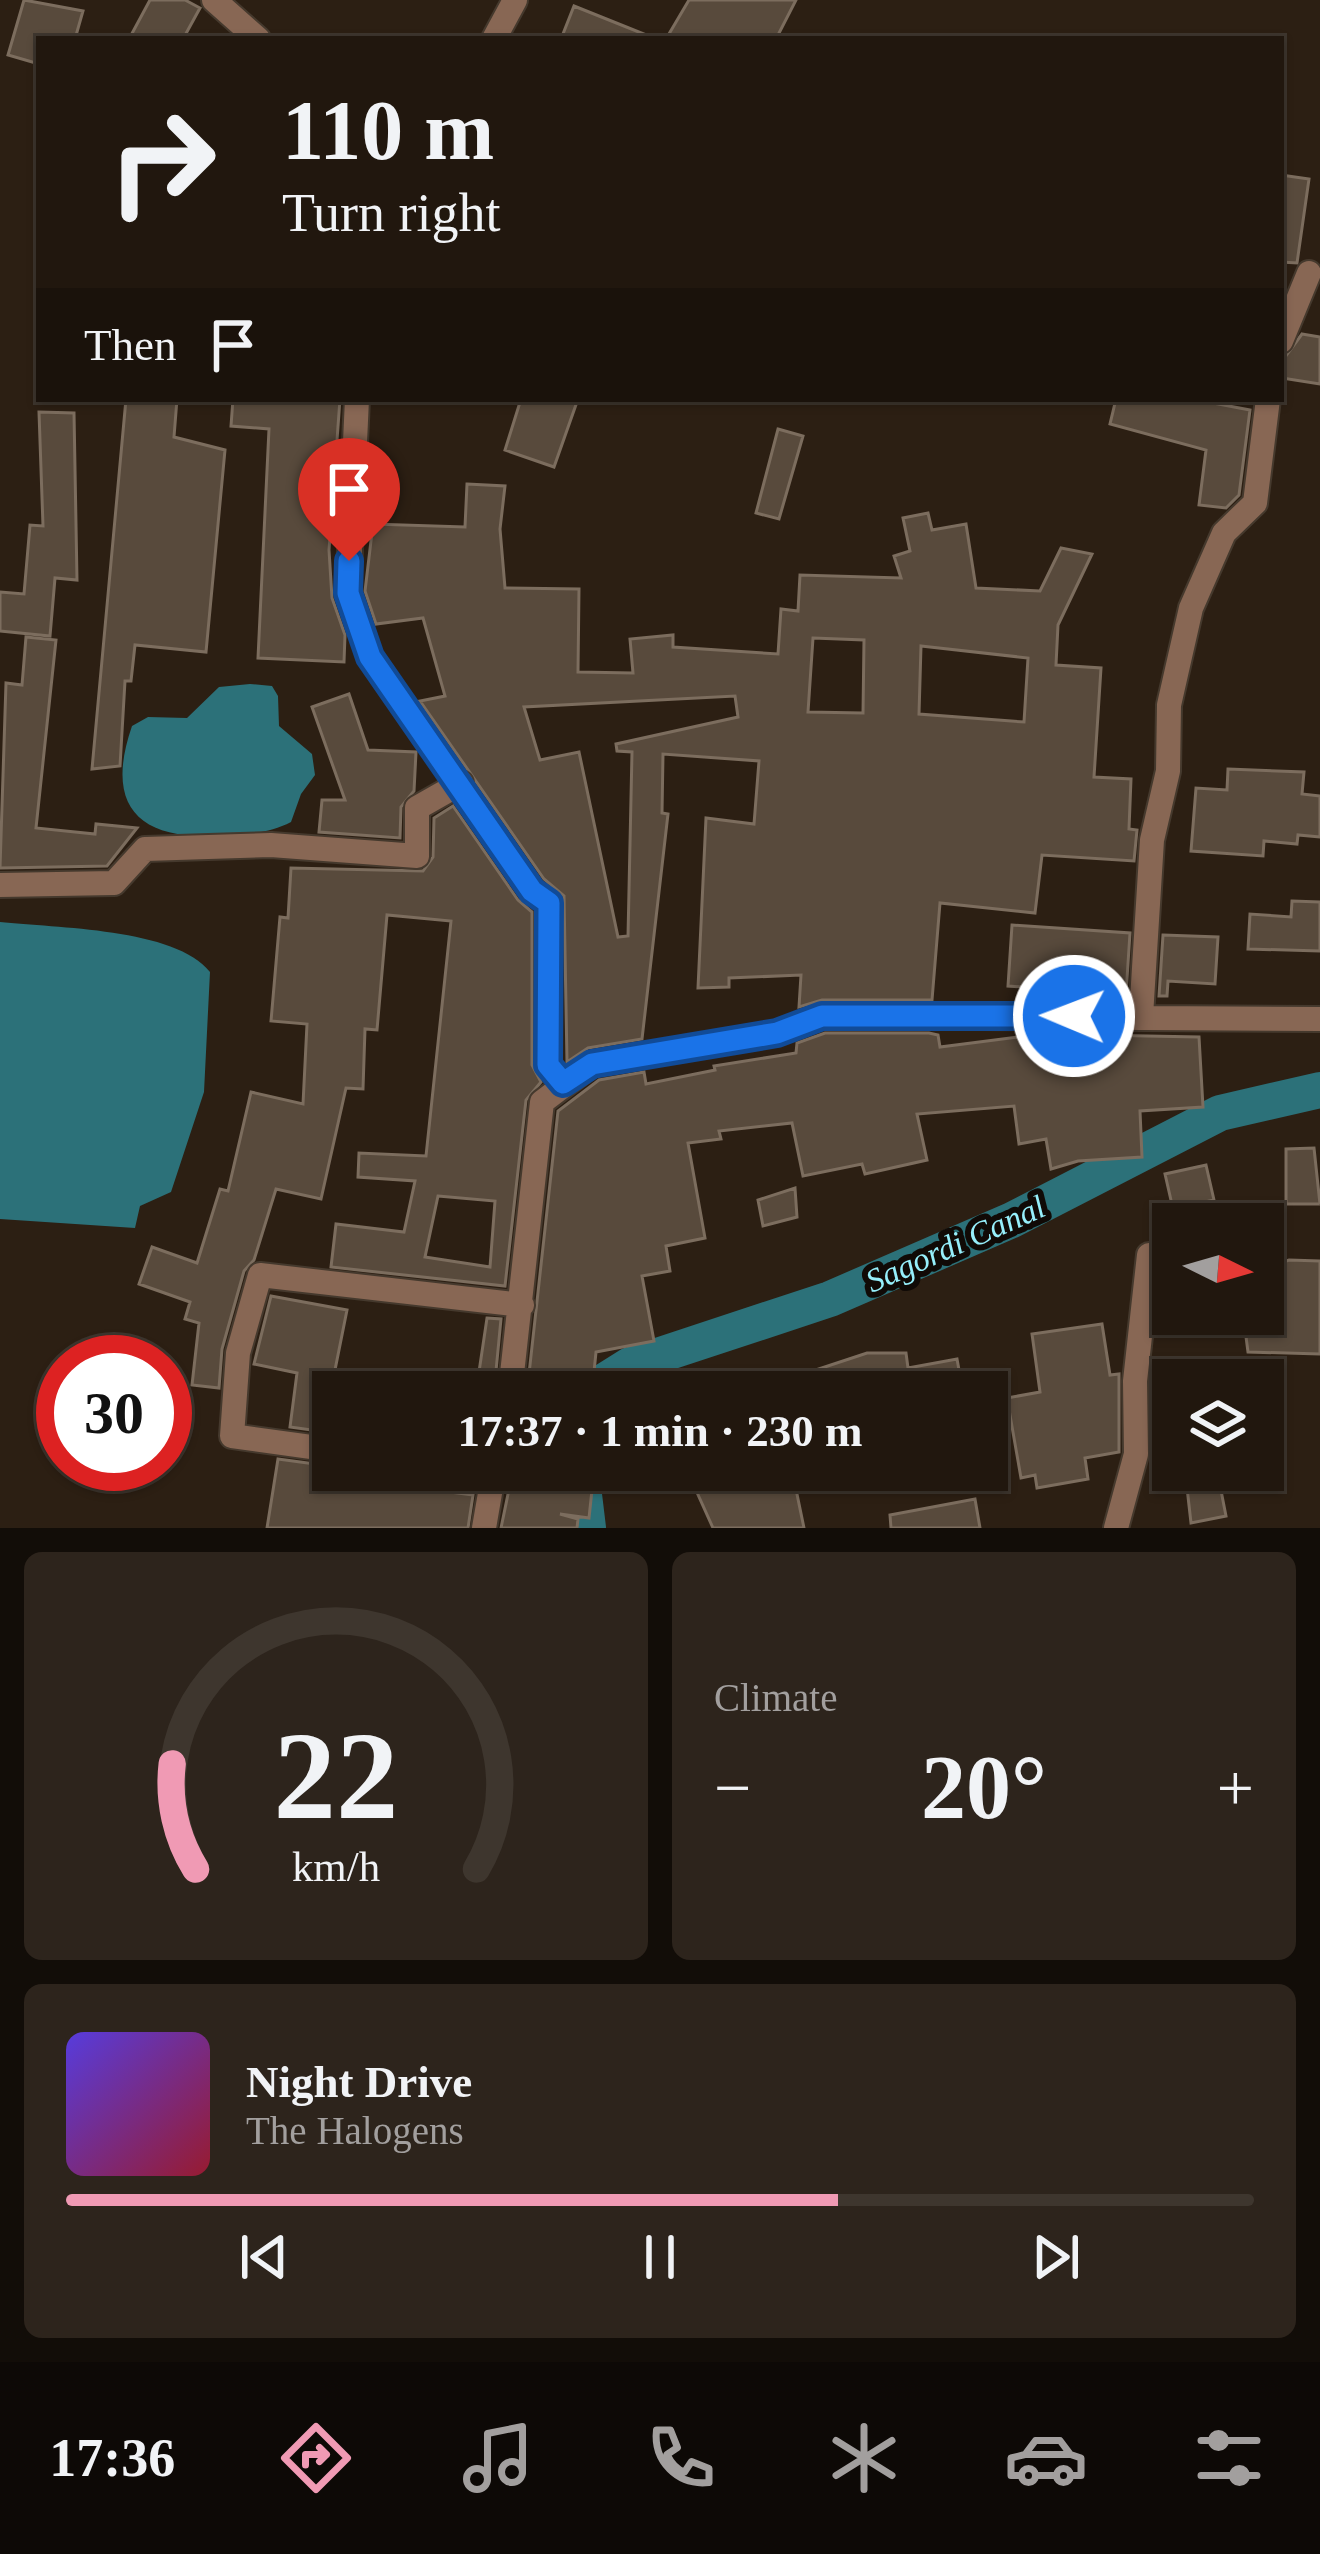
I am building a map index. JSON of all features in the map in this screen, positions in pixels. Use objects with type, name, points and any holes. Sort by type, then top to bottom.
[{"type":"street","points":[[214,0],[255,36]]},
{"type":"street","points":[[496,36],[515,0]]},
{"type":"street","points":[[1284,334],[1309,273]]},
{"type":"street","points":[[357,402],[348,593],[370,657],[532,891],[549,903],[548,1065],[563,1083]]},
{"type":"street","points":[[1141,1016],[1152,840],[1168,771],[1169,705],[1191,608],[1225,533],[1255,503],[1268,402]]},
{"type":"street","points":[[0,884],[114,883],[146,849],[271,845],[417,856],[417,808],[460,784]]},
{"type":"street","points":[[513,1371],[542,1102],[592,1064],[777,1033],[822,1016],[1320,1019]]},
{"type":"street","points":[[1116,1528],[1136,1454],[1135,1381],[1149,1256]]},
{"type":"street","points":[[312,1447],[232,1436],[238,1353],[260,1275],[522,1305]]},
{"type":"street","points":[[484,1528],[487,1491]]},
{"type":"water","points":[[272,686],[278,696],[279,726],[312,754],[315,775],[301,794],[291,822],[264,831],[217,836],[189,836],[147,824],[134,812],[122,777],[132,726],[148,717],[187,718],[219,687]]},
{"type":"water","points":[[0,922],[143,938],[193,957],[210,972],[204,1092],[171,1192],[140,1206],[135,1228],[0,1219]]},
{"type":"building","points":[[24,0],[83,11],[76,36],[36,36],[36,63],[8,55]]},
{"type":"building","points":[[150,0],[185,0],[200,8],[185,36],[131,36]]},
{"type":"building","points":[[689,0],[796,0],[778,36],[668,36]]},
{"type":"building","points":[[574,6],[649,36],[562,36]]},
{"type":"building","points":[[1284,175],[1309,179],[1297,263],[1284,262]]},
{"type":"building","points":[[1302,334],[1320,337],[1320,384],[1284,378],[1285,357]]},
{"type":"building","points":[[126,402],[177,402],[174,437],[225,450],[206,652],[135,645],[131,681],[125,681],[120,766],[92,769]]},
{"type":"building","points":[[233,402],[340,402],[329,550],[332,598],[345,635],[344,662],[258,658],[269,429],[231,426]]},
{"type":"building","points":[[520,402],[577,402],[554,467],[505,450]]},
{"type":"building","points":[[1115,402],[1208,402],[1250,410],[1239,495],[1226,508],[1199,505],[1206,450],[1110,424]]},
{"type":"building","points":[[39,412],[74,413],[77,580],[55,578],[50,636],[0,631],[0,592],[24,594],[30,525],[43,526]]},
{"type":"building","points":[[778,429],[803,436],[779,519],[756,513]]},
{"type":"building","points":[[467,484],[505,486],[500,529],[505,588],[579,589],[578,672],[633,673],[630,639],[673,635],[673,647],[778,654],[781,609],[798,611],[800,575],[901,578],[894,556],[910,551],[903,518],[928,513],[932,530],[966,524],[976,588],[1040,591],[1061,548],[1092,554],[1058,625],[1056,665],[1101,668],[1094,777],[1131,779],[1129,829],[1137,830],[1134,861],[1042,855],[1035,913],[940,903],[932,1000],[822,1000],[799,1007],[801,975],[729,978],[729,987],[698,988],[706,818],[754,824],[759,761],[663,754],[662,813],[668,814],[642,1039],[588,1048],[567,1062],[564,896],[544,879],[420,701],[445,696],[423,618],[376,624],[365,591],[373,524],[465,527]],"holes":[[[813,638],[864,640],[863,713],[808,712]],[[921,646],[1028,658],[1024,722],[919,714]],[[735,696],[738,717],[616,744],[617,751],[632,752],[628,936],[618,937],[579,752],[540,760],[524,707]]]},
{"type":"building","points":[[26,637],[56,640],[36,828],[95,834],[96,824],[137,828],[107,866],[0,868],[6,683],[22,685]]},
{"type":"building","points":[[349,694],[368,750],[416,752],[414,791],[401,807],[400,838],[319,832],[322,800],[345,800],[312,707]]},
{"type":"building","points":[[1228,769],[1304,772],[1302,794],[1320,796],[1320,837],[1298,835],[1297,844],[1264,841],[1263,856],[1191,851],[1196,788],[1227,790]]},
{"type":"building","points":[[453,806],[518,900],[532,912],[532,1065],[541,1082],[526,1100],[505,1286],[331,1267],[336,1224],[404,1232],[415,1181],[358,1177],[359,1153],[426,1156],[451,921],[387,915],[377,1030],[365,1029],[363,1089],[346,1088],[321,1199],[276,1189],[254,1260],[244,1271],[222,1349],[219,1388],[192,1385],[199,1323],[185,1319],[190,1302],[139,1284],[152,1247],[197,1263],[220,1189],[228,1191],[251,1092],[303,1104],[307,1024],[271,1021],[280,917],[288,918],[291,868],[423,871],[433,857],[434,818]],"holes":[[[438,1196],[495,1201],[490,1267],[425,1257]]]},
{"type":"building","points":[[1292,901],[1320,902],[1320,951],[1248,949],[1250,914],[1291,917]]},
{"type":"building","points":[[1012,925],[1130,933],[1126,994],[1008,986]]},
{"type":"building","points":[[1163,935],[1218,937],[1215,984],[1168,981],[1167,996],[1159,996]]},
{"type":"building","points":[[825,1033],[929,1033],[938,1035],[940,1047],[1041,1034],[1199,1037],[1203,1107],[1140,1111],[1142,1157],[1078,1161],[1051,1169],[1046,1139],[1019,1144],[1014,1106],[917,1114],[927,1160],[865,1174],[862,1164],[803,1176],[792,1123],[719,1131],[721,1139],[688,1143],[705,1238],[666,1246],[670,1271],[642,1276],[654,1341],[596,1352],[594,1371],[529,1371],[558,1111],[599,1080],[644,1072],[646,1084],[715,1070],[714,1066],[796,1053],[797,1043]]},
{"type":"building","points":[[1314,1148],[1320,1204],[1286,1204],[1286,1149]]},
{"type":"building","points":[[1206,1165],[1214,1200],[1172,1203],[1165,1174]]},
{"type":"building","points":[[795,1188],[797,1217],[763,1226],[758,1200]]},
{"type":"building","points":[[1320,1261],[1320,1354],[1248,1352],[1246,1335],[1284,1335],[1284,1262]]},
{"type":"building","points":[[271,1296],[347,1310],[335,1371],[312,1371],[312,1430],[290,1427],[297,1373],[254,1364]]},
{"type":"building","points":[[487,1318],[501,1319],[496,1371],[479,1371]]},
{"type":"building","points":[[1102,1324],[1110,1375],[1119,1374],[1119,1452],[1085,1458],[1088,1479],[1037,1488],[1035,1475],[1021,1478],[1008,1398],[1040,1392],[1032,1334]]},
{"type":"building","points":[[867,1353],[906,1353],[908,1368],[957,1359],[959,1371],[812,1371]]},
{"type":"building","points":[[278,1459],[312,1464],[312,1491],[473,1495],[468,1528],[267,1528]]},
{"type":"building","points":[[509,1491],[592,1491],[589,1518],[560,1514],[578,1519],[577,1528],[501,1528]]},
{"type":"building","points":[[696,1491],[796,1491],[804,1528],[713,1528]]},
{"type":"building","points":[[1187,1491],[1221,1491],[1226,1516],[1191,1523]]},
{"type":"building","points":[[975,1499],[980,1528],[891,1528],[890,1515]]},
{"type":"waterway","name":"Sagordi Canal","points":[[620,1371],[830,1299],[1012,1220],[1220,1113],[1320,1090]]},
{"type":"waterway","name":"Sagordi Canal","points":[[584,1491],[588,1528]]},
{"type":"route","points":[[349,561],[348,593],[370,657],[532,891],[549,903],[548,1065],[563,1083],[592,1064],[777,1033],[822,1016],[1074,1016]]}]
